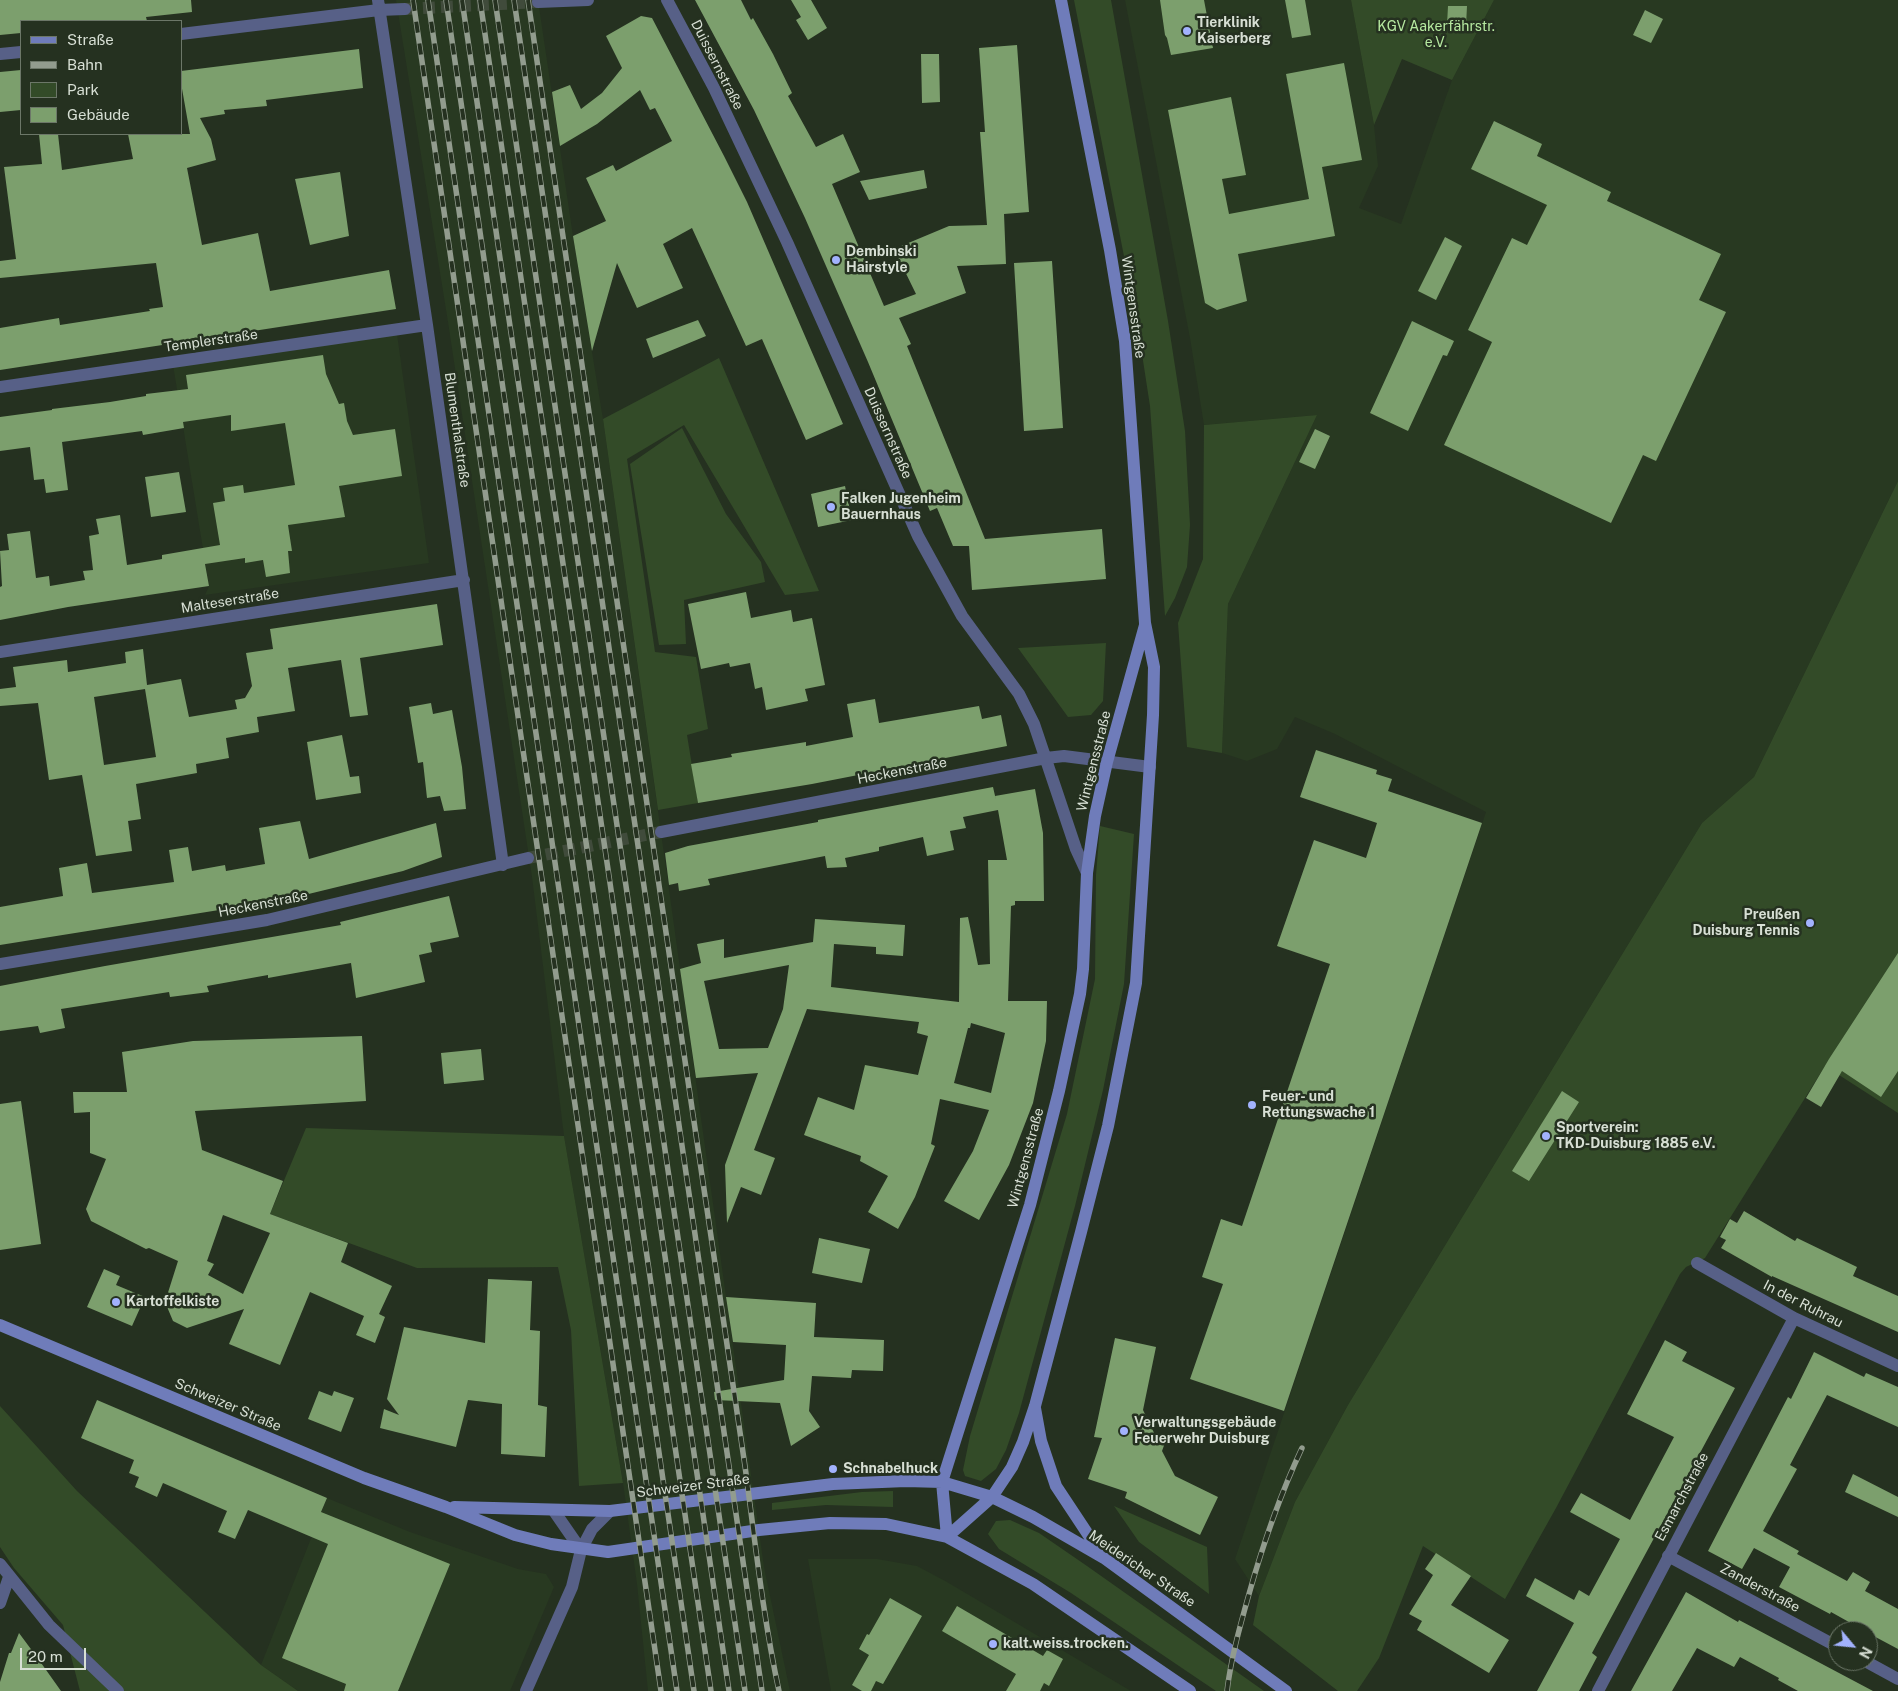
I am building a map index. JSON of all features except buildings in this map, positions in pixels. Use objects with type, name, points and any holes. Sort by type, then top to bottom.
[{"type":"main road","name":"Wintgensstraße","points":[[947,1537],[992,1497],[1012,1467],[1020,1450],[1035,1406],[1108,1126],[1136,983],[1150,767],[1154,667],[1145,623],[1125,341],[1110,250],[1061,0]]},
{"type":"main road","name":"Wintgensstraße","points":[[947,1537],[942,1482],[1030,1205],[1059,1092],[1082,978],[1086,873],[1095,816],[1107,762],[1145,623]]},
{"type":"main road","name":"Schweizer Straße","points":[[0,1325],[364,1478],[446,1507],[515,1535],[581,1550],[608,1552],[632,1550],[768,1529],[830,1523],[886,1524],[947,1537]]},
{"type":"main road","name":"Wintgensstraße","points":[[1035,1406],[1041,1441],[1056,1486],[1104,1558]]},
{"type":"main road","name":"Schweizer Straße","points":[[446,1507],[610,1511],[833,1484],[906,1480],[942,1482]]},
{"type":"main road","name":"Meidericher Straße","points":[[942,1482],[992,1497],[1033,1517],[1104,1558],[1286,1691]]},
{"type":"main road","points":[[947,1537],[1033,1584],[1190,1691]]},
{"type":"street","points":[[538,2],[588,0]]},
{"type":"street","name":"Duissernstraße","points":[[667,0],[714,88],[782,232],[918,536],[962,616],[1019,694],[1034,724],[1076,850],[1086,873]]},
{"type":"street","points":[[182,34],[379,5],[405,9]]},
{"type":"street","name":"Blumenthalstraße","points":[[379,5],[464,580],[503,864]]},
{"type":"street","points":[[0,54],[20,52]]},
{"type":"street","name":"Templerstraße","points":[[0,387],[427,325]]},
{"type":"street","name":"Malteserstraße","points":[[0,652],[464,580]]},
{"type":"street","name":"Heckenstraße","points":[[661,832],[1046,758],[1064,756],[1150,767]]},
{"type":"street","name":"Heckenstraße","points":[[0,964],[267,920],[528,858]]},
{"type":"street","name":"In der Ruhrau","points":[[1697,1263],[1794,1318],[1898,1366]]},
{"type":"street","name":"Esmarchstraße","points":[[1598,1691],[1794,1318]]},
{"type":"street","points":[[554,1511],[581,1550]]},
{"type":"street","points":[[526,1691],[572,1586],[581,1550],[592,1528],[610,1511]]},
{"type":"street","name":"Zanderstraße","points":[[1668,1556],[1828,1642]]},
{"type":"street","points":[[0,1564],[49,1626],[118,1691]]},
{"type":"street","points":[[0,1603],[9,1577]]},
{"type":"street","points":[[1878,1668],[1898,1679]]},
{"type":"shaded area","points":[[396,0],[538,0],[573,236],[603,419],[764,1567],[790,1691],[648,1691],[637,1584],[623,1483],[564,1136],[532,877],[448,322]]},
{"type":"shaded area","points":[[1125,0],[1351,0],[1374,125],[1378,166],[1359,208],[1401,224],[1452,80],[1494,0],[1898,0],[1898,481],[1754,777],[1702,823],[1348,1405],[1295,1502],[1259,1596],[1235,1559],[1486,812],[1335,734],[1295,717],[1277,749],[1247,761],[1222,753],[1228,604],[1317,415],[1204,425],[1190,338]]},
{"type":"shaded area","points":[[397,334],[429,563],[205,595],[209,586],[173,365]]},
{"type":"shaded area","points":[[327,1498],[410,1532],[518,1569],[546,1574],[554,1587],[510,1691],[298,1691],[261,1665]]},
{"type":"shaded area","points":[[808,1559],[877,1559],[917,1566],[1131,1691],[831,1691]]},
{"type":"green space","points":[[1074,0],[1111,0],[1168,321],[1185,431],[1190,525],[1187,567],[1175,598],[1165,616],[1150,406],[1138,328]]},
{"type":"green space","name":"KGV Aakerfährstr. e.V.","points":[[1351,0],[1494,0],[1452,80],[1402,59],[1374,125]]},
{"type":"green space","points":[[719,358],[819,591],[785,595],[684,425],[627,459],[655,652],[696,657],[708,729],[687,735],[698,803],[658,810],[603,419]]},
{"type":"green space","points":[[1317,415],[1228,604],[1222,753],[1187,747],[1178,623],[1203,559],[1204,425]]},
{"type":"green space","points":[[682,428],[726,514],[761,562],[765,582],[684,600],[686,644],[659,645],[630,464]]},
{"type":"green space","points":[[1898,481],[1898,1113],[1825,1066],[1705,1258],[1686,1267],[1680,1274],[1556,1508],[1505,1599],[1423,1546],[1379,1658],[1357,1691],[1338,1691],[1253,1625],[1259,1596],[1295,1502],[1348,1405],[1702,823],[1754,777]]},
{"type":"green space","points":[[1106,643],[1103,701],[1091,715],[1068,717],[1018,648]]},
{"type":"green space","points":[[1100,826],[1134,834],[1124,984],[1103,1090],[1075,1206],[1019,1413],[1006,1450],[996,1469],[981,1481],[965,1476],[963,1470],[970,1436],[1067,1114],[1095,979],[1096,875]]},
{"type":"green space","points":[[306,1128],[564,1136],[623,1483],[579,1486],[571,1330],[558,1267],[417,1268],[270,1214]]},
{"type":"green space","points":[[0,1406],[77,1491],[261,1665],[298,1691],[80,1691],[63,1625],[14,1568],[0,1547]]},
{"type":"green space","points":[[893,1491],[893,1507],[826,1505],[772,1510],[772,1503],[862,1492]]},
{"type":"green space","points":[[1114,1506],[1207,1547],[1209,1594],[1139,1542]]},
{"type":"green space","points":[[1010,1520],[1039,1533],[1264,1691],[1216,1691],[1071,1593],[999,1549],[988,1534],[996,1521]]},
{"type":"tunnel","points":[[405,9],[538,2]]},
{"type":"tunnel","points":[[528,858],[661,832]]},
{"type":"railway","points":[[413,0],[661,1691]]},
{"type":"railway","points":[[428,0],[677,1691]]},
{"type":"railway","points":[[446,0],[694,1691]]},
{"type":"railway","points":[[462,0],[711,1691]]},
{"type":"railway","points":[[480,0],[729,1691]]},
{"type":"railway","points":[[495,0],[745,1691]]},
{"type":"railway","points":[[514,0],[762,1691]]},
{"type":"railway","points":[[528,0],[745,1466],[764,1607],[779,1691]]},
{"type":"railway","points":[[1227,1691],[1236,1642],[1260,1557],[1272,1520],[1302,1448]]},
{"type":"place","name":"Tierklinik Kaiserberg","points":[[1187,31]]},
{"type":"place","name":"Dembinski Hairstyle","points":[[836,260]]},
{"type":"place","name":"Falken Jugenheim Bauernhaus","points":[[831,507]]},
{"type":"place","name":"Preußen Duisburg Tennis","points":[[1810,923]]},
{"type":"place","name":"Feuer- und Rettungswache 1","points":[[1252,1105]]},
{"type":"place","name":"Sportverein: TKD-Duisburg 1885 e.V.","points":[[1546,1136]]},
{"type":"place","name":"Kartoffelkiste","points":[[116,1302]]},
{"type":"place","name":"Verwaltungsgebäude Feuerwehr Duisburg","points":[[1124,1431]]},
{"type":"place","name":"Schnabelhuck","points":[[833,1469]]},
{"type":"place","name":"kalt.weiss.trocken.","points":[[993,1644]]}]
